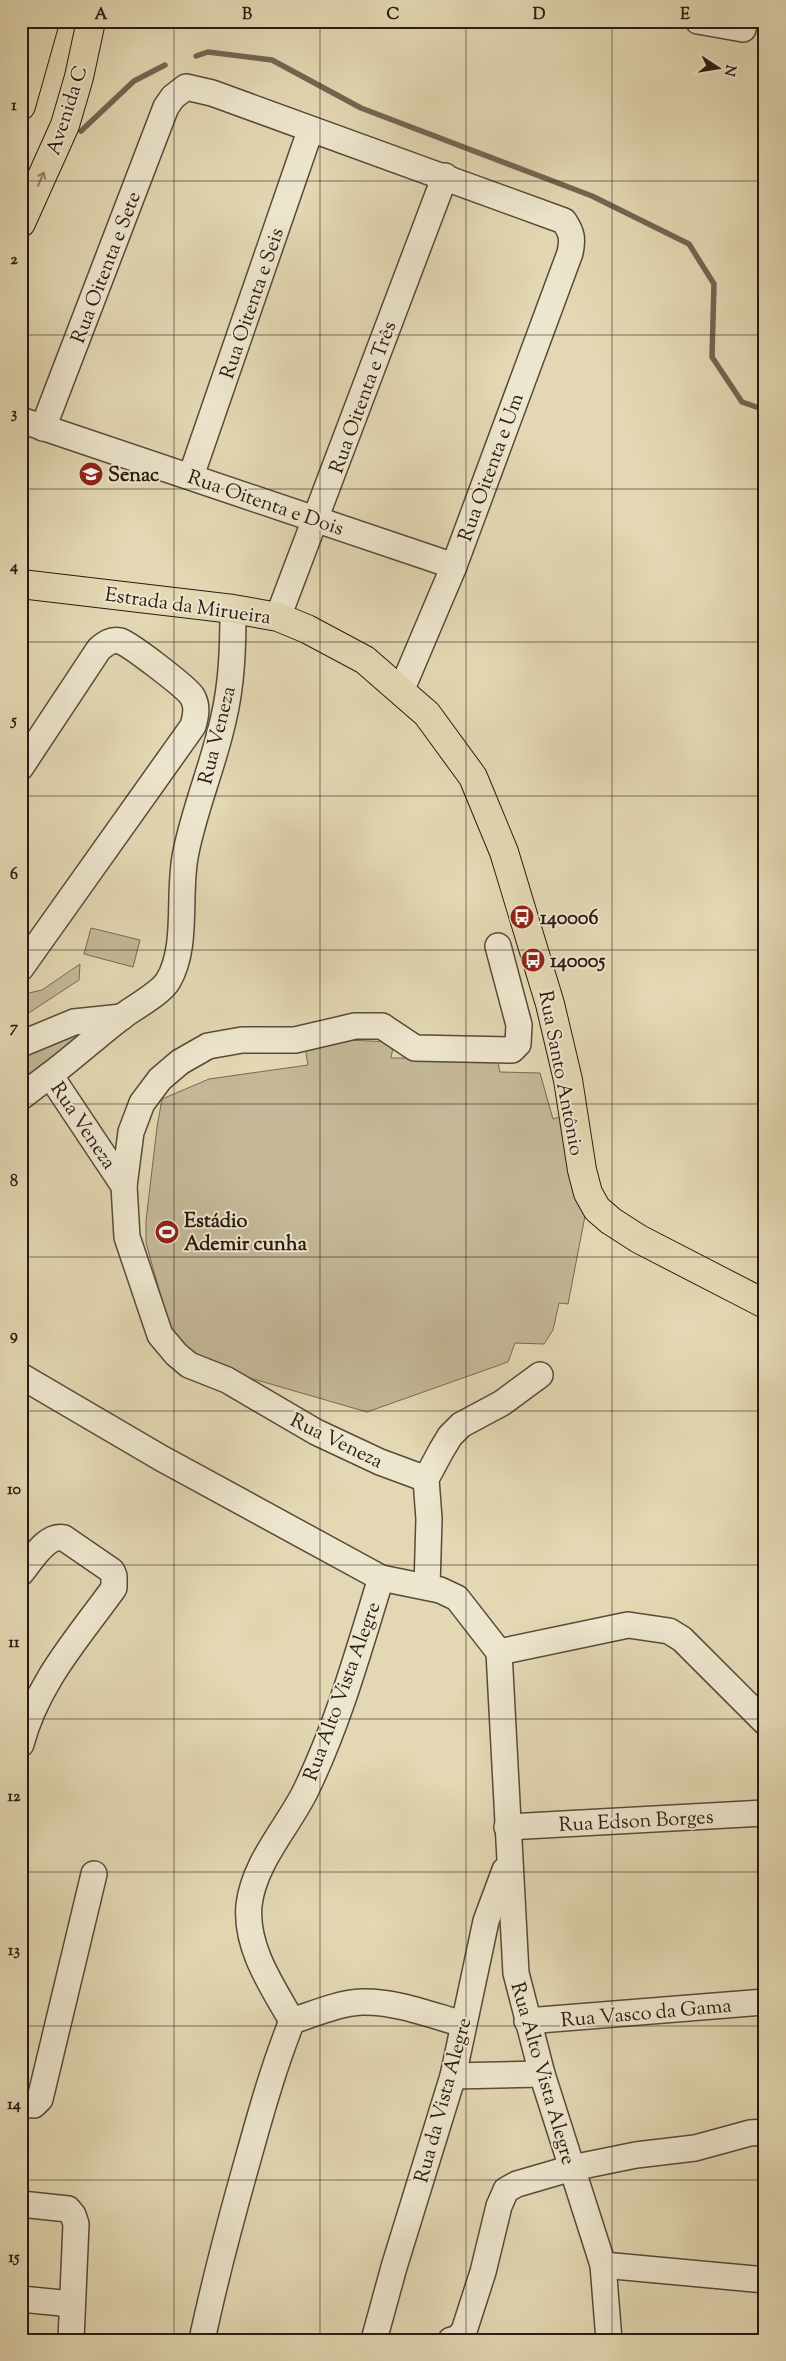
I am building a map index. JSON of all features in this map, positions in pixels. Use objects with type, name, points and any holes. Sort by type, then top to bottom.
[{"type":"main road","name":"Avenida C","points":[[21,223],[65,125],[80,76],[91,21]]},
{"type":"main road","points":[[21,106],[43,22]]},
{"type":"main road","name":"Estrada da Mirueira","points":[[21,584],[146,592],[278,617],[307,628],[365,660],[428,714],[472,777]]},
{"type":"main road","name":"Rua Santo Antônio","points":[[472,777],[504,852],[550,1004],[568,1080],[572,1117],[588,1193],[597,1209],[611,1221],[639,1239],[765,1304]]},
{"type":"street","points":[[698,21],[744,25]]},
{"type":"street","name":"Rua Oitenta e Sete","points":[[32,424],[166,107],[173,97],[186,87],[212,93],[310,131]]},
{"type":"street","points":[[310,131],[445,176]]},
{"type":"street","name":"Rua Oitenta e Seis","points":[[191,476],[310,131]]},
{"type":"street","name":"Rua Oitenta e Um","points":[[401,691],[454,566],[573,241],[571,232],[564,222],[445,176]]},
{"type":"street","name":"Rua Oitenta e Três","points":[[278,617],[445,176]]},
{"type":"street","name":"Rua Oitenta e Dois","points":[[32,424],[454,566]]},
{"type":"street","name":"Rua Veneza","points":[[233,609],[230,681],[223,721],[197,805],[185,854],[181,890],[180,942],[176,968],[167,984],[122,1016],[50,1075],[124,1186],[127,1237],[160,1335],[176,1354],[189,1364],[227,1380],[316,1432],[380,1462],[426,1479]]},
{"type":"street","points":[[21,767],[99,649],[109,642],[120,641],[132,648],[185,688],[193,697],[197,712],[193,726],[21,968]]},
{"type":"street","points":[[124,1186],[131,1132],[142,1102],[160,1079],[180,1062],[208,1046],[242,1040],[295,1040],[355,1026],[382,1026],[415,1048],[512,1050],[518,1044],[517,1014],[498,946]]},
{"type":"street","points":[[517,1014],[550,1004]]},
{"type":"street","points":[[21,1044],[74,1022],[122,1016]]},
{"type":"street","points":[[21,1097],[50,1075]]},
{"type":"street","points":[[427,1587],[429,1519],[426,1479],[450,1436],[461,1425],[502,1403],[540,1375]]},
{"type":"street","points":[[21,1376],[162,1458],[381,1578],[440,1590],[457,1598],[499,1652],[628,1625],[668,1631],[682,1639],[765,1722]]},
{"type":"street","points":[[21,1573],[50,1540],[57,1536],[64,1538],[112,1571],[114,1576],[114,1588],[46,1680],[36,1700],[21,1744]]},
{"type":"street","name":"Rua Alto Vista Alegre","points":[[292,2021],[259,1960],[250,1930],[249,1905],[258,1874],[306,1791],[330,1736],[381,1578]]},
{"type":"street","name":"Rua Alto Vista Alegre","points":[[499,1652],[508,1860],[516,1973],[542,2074],[603,2266],[609,2340]]},
{"type":"street","name":"Rua Edson Borges","points":[[507,1827],[765,1813]]},
{"type":"street","name":"Rua da Vista Alegre","points":[[374,2340],[394,2267],[453,2076],[486,1921],[508,1860]]},
{"type":"street","points":[[21,2104],[34,2105],[40,2099],[94,1874]]},
{"type":"street","points":[[202,2340],[218,2267],[256,2129],[278,2057],[292,2021],[342,2005],[362,2002],[384,2004],[463,2024]]},
{"type":"street","name":"Rua Vasco da Gama","points":[[527,2021],[765,2002]]},
{"type":"street","points":[[453,2076],[542,2074]]},
{"type":"street","points":[[451,2340],[457,2339],[464,2332],[483,2272],[499,2206],[506,2190],[517,2184],[572,2168],[636,2156],[695,2148],[750,2133],[765,2132]]},
{"type":"street","points":[[21,2204],[68,2209],[73,2215],[76,2224],[72,2340]]},
{"type":"street","points":[[603,2266],[765,2280]]},
{"type":"street","points":[[21,2298],[72,2304]]},
{"type":"shaded area","points":[[91,928],[140,940],[133,967],[84,954]]},
{"type":"shaded area","points":[[80,964],[79,980],[21,1018],[21,992],[25,988],[29,993],[42,990]]},
{"type":"shaded area","points":[[91,1030],[21,1083],[21,1056],[50,1039]]},
{"type":"shaded area","points":[[346,1040],[394,1042],[391,1058],[497,1058],[500,1072],[540,1073],[553,1119],[563,1116],[586,1211],[568,1304],[559,1303],[553,1330],[544,1344],[515,1343],[508,1362],[367,1412],[191,1361],[171,1332],[146,1243],[146,1221],[162,1099],[209,1079],[308,1065],[305,1047]]},
{"type":"waterway","points":[[196,56],[208,52],[272,60],[361,108],[592,196],[689,244],[714,284],[712,357],[742,402],[765,410]]},
{"type":"waterway","points":[[81,131],[134,81],[165,65]]},
{"type":"place","name":"Senac","points":[[91,474]]},
{"type":"place","name":"140006","points":[[522,917]]},
{"type":"place","name":"140005","points":[[533,960]]},
{"type":"place","name":"Estádio Ademir cunha","points":[[167,1232]]}]
